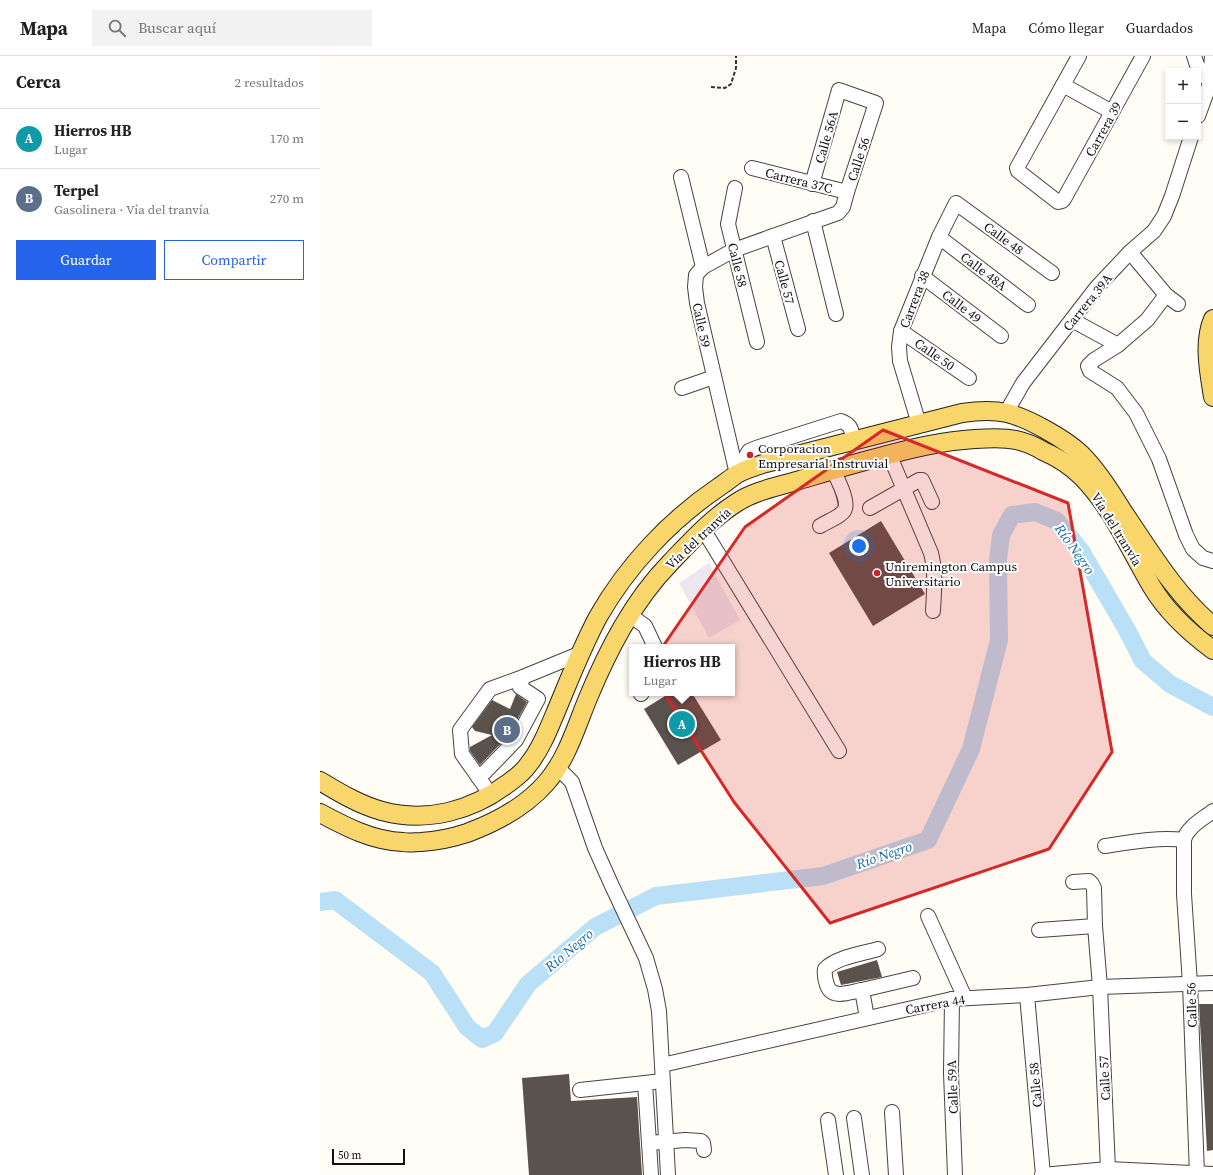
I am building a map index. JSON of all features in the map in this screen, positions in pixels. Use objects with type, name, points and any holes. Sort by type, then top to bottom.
[{"type":"main road","points":[[1213,319],[1208,334],[1213,397]]},
{"type":"main road","name":"Vía del tranvía","points":[[320,782],[360,804],[400,815],[438,815],[459,810],[490,796],[511,782],[532,759],[547,731],[579,654],[614,591],[653,543],[678,518],[701,499],[743,471],[766,463],[962,413],[977,411],[1006,413],[1017,416],[1069,444],[1080,453],[1105,484],[1164,572],[1186,600],[1213,626]]},
{"type":"main road","name":"Vía del tranvía","points":[[320,813],[359,832],[383,840],[403,842],[430,841],[454,837],[494,822],[515,810],[547,781],[557,767],[574,736],[608,653],[630,615],[668,565],[703,529],[735,503],[757,492],[889,454],[923,446],[958,440],[986,438],[1015,440],[1045,451],[1064,463],[1082,477],[1115,521],[1154,590],[1174,616],[1194,636],[1213,650]]},
{"type":"main road","points":[[547,731],[550,752],[557,767]]},
{"type":"main road","points":[[532,759],[541,765],[557,767]]},
{"type":"street","points":[[1079,56],[1062,85],[1112,112]]},
{"type":"street","name":"Carrera 39","points":[[1062,85],[1017,168],[1018,171],[1058,202],[1062,202],[1143,56]]},
{"type":"street","points":[[1194,56],[1197,65],[1210,83]]},
{"type":"street","points":[[1201,108],[1210,83],[1212,56]]},
{"type":"street","name":"Calle 56","points":[[814,221],[838,213],[843,207],[846,192],[876,103],[839,90]]},
{"type":"street","name":"Calle 56A","points":[[812,184],[839,90]]},
{"type":"street","name":"Carrera 39A","points":[[1006,413],[1023,383],[1097,287],[1130,252],[1154,231],[1164,216],[1172,196],[1190,140]]},
{"type":"street","name":"Carrera 37C","points":[[752,168],[846,192]]},
{"type":"street","points":[[681,177],[703,267],[734,250],[814,221],[836,314]]},
{"type":"street","name":"Calle 58","points":[[735,188],[728,224],[757,342]]},
{"type":"street","name":"Carrera 38","points":[[919,424],[900,361],[899,347],[901,331],[922,276],[956,203]]},
{"type":"street","name":"Calle 48","points":[[956,203],[1052,273]]},
{"type":"street","name":"Calle 57","points":[[773,236],[798,329]]},
{"type":"street","name":"Calle 48A","points":[[939,237],[1028,305]]},
{"type":"street","points":[[1130,252],[1166,295],[1178,304]]},
{"type":"street","name":"Calle 59","points":[[703,267],[696,275],[695,293],[714,377],[743,471]]},
{"type":"street","name":"Calle 49","points":[[922,276],[1001,336]]},
{"type":"street","points":[[1166,295],[1147,320],[1088,366],[1090,371],[1117,388],[1136,413],[1159,459],[1186,535],[1193,549],[1203,558],[1213,561]]},
{"type":"street","points":[[1072,320],[1118,344]]},
{"type":"street","name":"Calle 50","points":[[901,331],[969,378]]},
{"type":"street","points":[[682,388],[714,377]]},
{"type":"street","points":[[889,454],[931,552],[935,574],[933,611]]},
{"type":"street","points":[[820,526],[842,513],[845,509],[846,503],[833,470]]},
{"type":"street","points":[[870,508],[919,480],[922,480],[932,502]]},
{"type":"street","points":[[703,529],[839,751]]},
{"type":"street","points":[[630,615],[645,626],[654,644]]},
{"type":"street","points":[[490,796],[462,754],[460,730],[490,689],[523,678],[579,654]]},
{"type":"street","points":[[478,777],[486,772],[516,740],[538,699],[520,687],[523,678]]},
{"type":"street","points":[[516,740],[532,759]]},
{"type":"street","points":[[557,767],[572,782],[595,848],[646,958],[655,989],[659,1011],[668,1175]]},
{"type":"street","points":[[1105,846],[1142,841],[1185,838],[1191,827],[1213,811]]},
{"type":"street","name":"Calle 56","points":[[1185,838],[1184,894],[1190,984],[1197,1174]]},
{"type":"street","name":"Calle 57","points":[[1072,882],[1089,881],[1094,888],[1108,1169]]},
{"type":"street","points":[[928,916],[958,998]]},
{"type":"street","points":[[1039,930],[1095,926]]},
{"type":"street","points":[[878,949],[830,964],[825,969],[824,976],[828,989],[832,993],[837,994],[862,990],[913,978]]},
{"type":"street","name":"Carrera 44","points":[[662,1065],[958,998],[1027,995],[1100,987],[1213,983]]},
{"type":"street","points":[[862,990],[867,1018]]},
{"type":"street","name":"Calle 58","points":[[1027,995],[1043,1175]]},
{"type":"street","name":"Calle 59A","points":[[955,1175],[951,1073],[958,998]]},
{"type":"street","points":[[580,1090],[662,1081]]},
{"type":"street","points":[[645,1083],[652,1175]]},
{"type":"street","points":[[892,1112],[896,1175]]},
{"type":"street","points":[[854,1118],[862,1175]]},
{"type":"street","points":[[828,1120],[836,1175]]},
{"type":"street","points":[[649,1143],[685,1140],[701,1141],[704,1143],[704,1150]]},
{"type":"street","points":[[1043,1175],[1108,1169],[1213,1174]]},
{"type":"path","points":[[711,87],[725,88],[731,84],[736,68],[736,56]]},
{"type":"highlighted area","points":[[883,430],[1068,503],[1112,752],[1049,849],[830,923],[734,802],[648,668],[745,527]]},
{"type":"shaded area","points":[[709,563],[740,620],[709,638],[679,583]]},
{"type":"building","name":"Uniremington Campus Universitario","points":[[881,521],[925,594],[873,626],[829,553]]},
{"type":"building","points":[[516,694],[527,702],[509,735],[480,765],[470,751],[470,747],[492,735],[475,731],[472,727],[492,700],[510,709]]},
{"type":"building","points":[[665,696],[694,696],[721,740],[678,765],[644,709]]},
{"type":"building","points":[[877,960],[882,977],[841,985],[837,972]]},
{"type":"building","points":[[1199,1004],[1213,1004],[1213,1150],[1207,1151]]},
{"type":"building","points":[[569,1074],[571,1101],[637,1097],[642,1175],[529,1175],[522,1078]]},
{"type":"waterway","name":"Río Negro","points":[[320,902],[335,900],[432,973],[467,1027],[482,1039],[495,1033],[528,984],[595,927],[656,896],[823,876],[928,840],[971,749],[999,640],[998,560],[1001,535],[1012,515],[1035,512],[1057,521],[1081,551],[1127,630],[1143,661],[1170,684],[1213,707]]},
{"type":"place","name":"Corporacion Empresarial Instruvial","points":[[750,455]]},
{"type":"place","name":"Uniremington Campus Universitario","points":[[877,573]]},
{"type":"place","name":"Hierros HB","points":[[682,724]]},
{"type":"place","name":"Terpel","points":[[507,730]]}]
